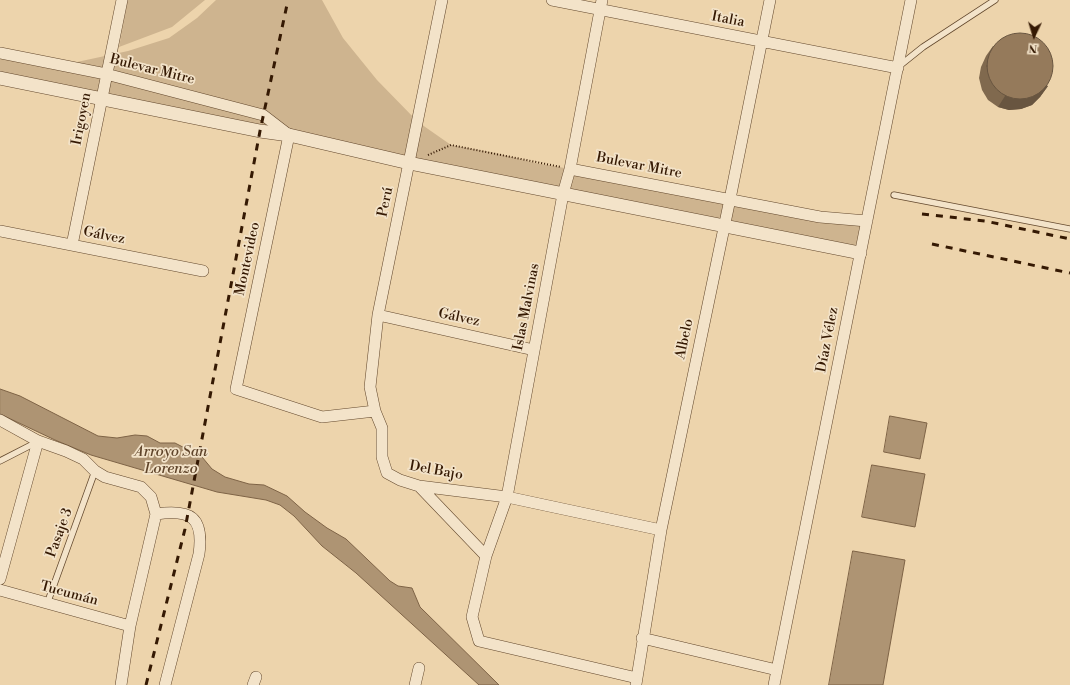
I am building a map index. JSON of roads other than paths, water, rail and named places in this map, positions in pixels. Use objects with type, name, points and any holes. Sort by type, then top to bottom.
[{"type":"street","name":"Irigoyen","points":[[72,245],[122,0]]},
{"type":"street","name":"Perú","points":[[375,411],[370,387],[378,315],[442,0]]},
{"type":"street","name":"Italia","points":[[552,0],[601,5],[762,42],[898,68]]},
{"type":"street","name":"Albelo","points":[[636,682],[642,638],[661,530],[770,0]]},
{"type":"street","name":"Díaz Vélez","points":[[774,685],[911,0]]},
{"type":"street","name":"Islas Malvinas","points":[[601,5],[570,169],[563,194],[507,497],[486,556],[472,617],[479,641],[636,682]]},
{"type":"street","name":"Bulevar Mitre","points":[[0,53],[106,74],[264,115],[289,136]]},
{"type":"street","name":"Bulevar Mitre","points":[[0,78],[289,136],[409,163],[860,253]]},
{"type":"street","name":"Montevideo","points":[[289,136],[236,389],[322,417],[375,411]]},
{"type":"street","name":"Bulevar Mitre","points":[[570,169],[820,217],[867,221]]},
{"type":"street","name":"Gálvez","points":[[0,231],[203,271]]},
{"type":"street","name":"Gálvez","points":[[378,315],[534,350]]},
{"type":"street","name":"Del Bajo","points":[[375,411],[382,428],[382,456],[387,473],[400,480],[419,486],[507,497],[661,530]]},
{"type":"street","points":[[0,420],[38,441],[83,459],[95,471],[105,477],[141,488],[151,497],[156,514],[130,626],[121,685]]},
{"type":"street","points":[[0,579],[38,441]]},
{"type":"street","points":[[419,486],[486,556]]},
{"type":"street","points":[[156,514],[179,512],[192,517],[198,526],[201,540],[198,560],[165,685]]},
{"type":"street","name":"Tucumán","points":[[0,590],[130,626]]},
{"type":"street","points":[[642,638],[777,670]]},
{"type":"street","points":[[415,685],[419,668]]},
{"type":"lane","points":[[898,68],[923,47],[995,0]]},
{"type":"lane","points":[[894,195],[1070,229]]},
{"type":"lane","points":[[0,461],[38,441]]},
{"type":"lane","name":"Pasaje 3","points":[[47,604],[95,471]]},
{"type":"water","name":"Arroyo San Lorenzo","points":[[0,389],[20,396],[98,436],[117,438],[135,435],[147,436],[160,443],[175,443],[202,457],[212,469],[225,477],[249,484],[264,485],[287,496],[305,512],[327,528],[346,539],[390,581],[398,586],[412,588],[420,607],[499,685],[479,685],[356,573],[322,546],[294,516],[280,505],[266,500],[217,492],[91,455],[0,414]]},
{"type":"water","points":[[890,416],[927,423],[920,459],[884,452]]},
{"type":"water","points":[[872,465],[925,474],[915,527],[862,517]]},
{"type":"water","points":[[853,551],[905,560],[883,685],[829,685]]},
{"type":"railway","points":[[146,685],[185,529],[260,131],[288,0]]},
{"type":"railway","points":[[922,214],[985,221],[1070,239]]},
{"type":"railway","points":[[932,244],[1070,273]]}]
